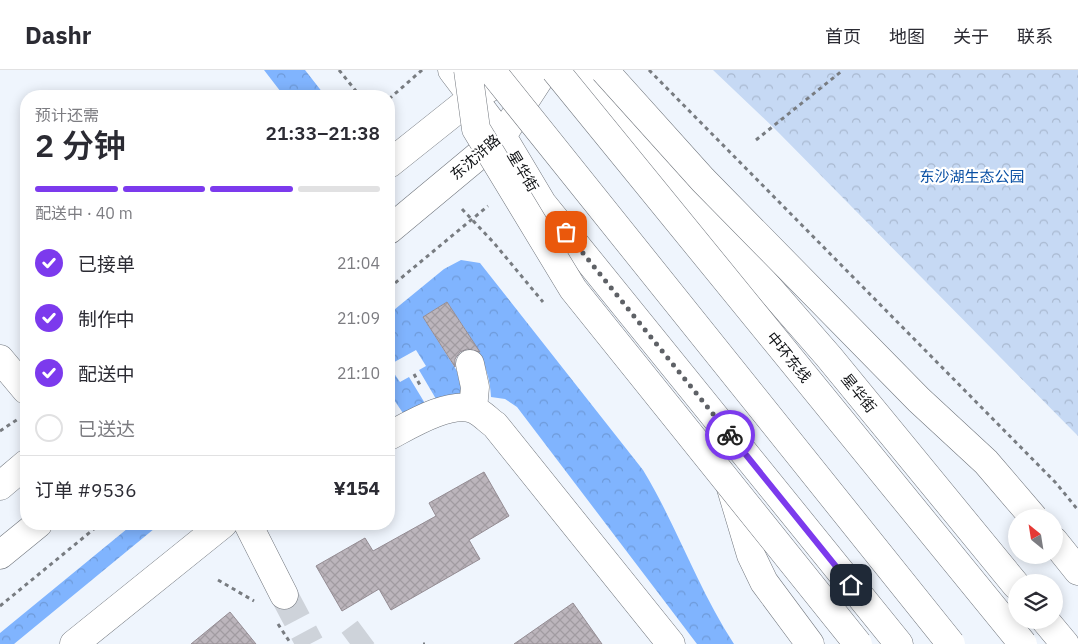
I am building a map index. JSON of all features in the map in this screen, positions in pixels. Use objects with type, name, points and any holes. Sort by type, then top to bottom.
[{"type":"main road","name":"星华街","points":[[452,70],[502,136],[542,202],[899,644]]},
{"type":"main road","points":[[468,70],[476,129],[573,289],[858,644]]},
{"type":"main road","points":[[490,70],[951,644]]},
{"type":"main road","points":[[395,159],[473,97],[521,70]]},
{"type":"main road","name":"东沈浒路","points":[[395,225],[502,136],[546,70]]},
{"type":"main road","name":"中环东线","points":[[555,70],[1023,644]]},
{"type":"main road","name":"星华街","points":[[580,70],[829,357],[1008,575]]},
{"type":"main road","points":[[604,70],[702,180],[919,400],[986,462],[1026,509]]},
{"type":"main road","points":[[0,359],[20,383]]},
{"type":"main road","points":[[470,364],[476,387],[473,409]]},
{"type":"main road","points":[[707,407],[751,554],[764,582],[810,644]]},
{"type":"main road","points":[[395,433],[428,416],[452,409],[473,409],[495,425],[671,644]]},
{"type":"main road","points":[[0,486],[20,469]]},
{"type":"main road","points":[[0,555],[31,530]]},
{"type":"main road","points":[[74,644],[216,530]]},
{"type":"main road","points":[[251,530],[284,595]]},
{"type":"main road","points":[[1063,552],[1078,571]]},
{"type":"main road","points":[[1052,629],[1064,644]]},
{"type":"path","points":[[340,70],[355,90]]},
{"type":"path","points":[[395,94],[422,70]]},
{"type":"path","points":[[649,70],[1056,483],[1078,510]]},
{"type":"path","points":[[756,140],[843,70]]},
{"type":"path","points":[[442,186],[544,302]]},
{"type":"path","points":[[0,431],[20,417]]},
{"type":"path","points":[[0,606],[93,530]]},
{"type":"green space","points":[[264,70],[305,70],[321,90],[279,90]]},
{"type":"green space","name":"东沙湖生态公园","points":[[713,70],[1078,70],[1078,436],[774,128]]},
{"type":"green space","points":[[461,260],[480,263],[643,470],[709,601],[734,644],[697,644],[517,407],[505,399],[491,397],[487,371],[482,359],[447,302],[423,317],[457,371],[462,393],[436,399],[419,370],[426,366],[416,350],[395,362],[395,309],[444,269]]},
{"type":"green space","points":[[395,375],[400,382],[409,377],[426,405],[405,416],[395,401]]},
{"type":"green space","points":[[126,530],[153,530],[14,644],[0,644],[0,633]]},
{"type":"building","points":[[447,302],[480,352],[467,349],[460,352],[455,359],[455,367],[423,317]]},
{"type":"building","points":[[484,472],[509,516],[469,540],[480,559],[391,610],[379,589],[342,611],[316,566],[365,538],[373,551],[436,516],[429,503]]},
{"type":"building","points":[[573,603],[602,644],[514,644]]},
{"type":"building","points":[[230,612],[256,644],[191,644]]},
{"type":"tunnel","points":[[284,595],[310,644]]},
{"type":"tunnel","points":[[350,644],[366,632]]},
{"type":"way so far","points":[[566,232],[730,435]]},
{"type":"route","points":[[730,435],[851,585]]}]
